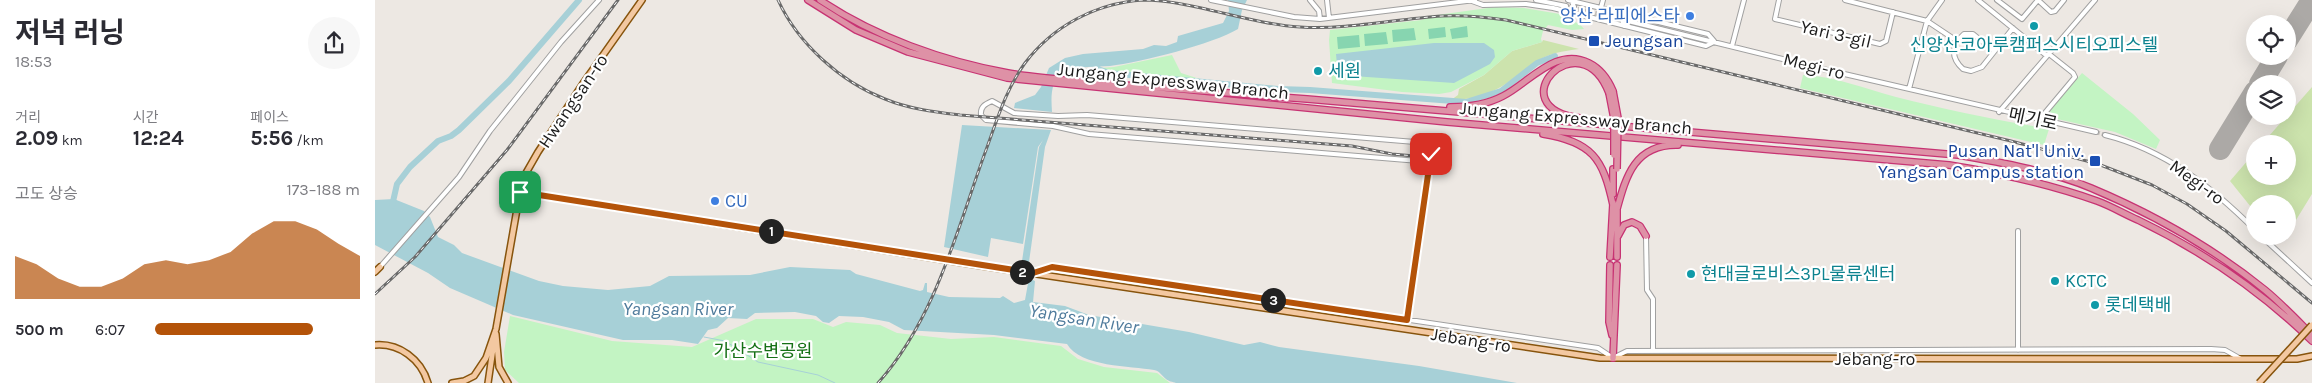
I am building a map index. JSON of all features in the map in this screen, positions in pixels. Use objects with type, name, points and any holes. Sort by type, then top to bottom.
[{"type":"highway","name":"Jungang Expressway Branch","points":[[808,0],[856,30],[907,52],[955,66],[1008,76],[1482,125],[1969,168],[2036,183],[2098,201],[2175,238],[2209,258],[2311,338]]},
{"type":"highway","name":"Jungang Expressway Branch","points":[[820,0],[856,21],[927,52],[1008,76]]},
{"type":"highway","points":[[1307,99],[1319,97],[1443,107],[1476,106],[1505,95],[1547,66],[1569,59],[1581,60],[1595,66],[1606,76],[1618,118],[1615,169],[1617,257]]},
{"type":"highway","points":[[1611,92],[1598,74],[1581,64],[1572,63],[1552,71],[1544,87],[1546,99],[1550,107],[1565,115],[1647,125],[1654,128]]},
{"type":"highway","name":"Jungang Expressway Branch","points":[[1070,83],[1307,99],[1958,155],[2038,172],[2090,187],[2172,227],[2266,291],[2311,338]]},
{"type":"highway","points":[[1482,125],[1489,129],[1564,137],[1581,145],[1594,155],[1603,168],[1615,207]]},
{"type":"highway","points":[[1610,256],[1615,207],[1625,177],[1634,164],[1646,153],[1659,147],[1688,145],[1805,155],[1814,153]]},
{"type":"highway","points":[[1617,238],[1624,225],[1632,222],[1640,226],[1646,236]]},
{"type":"highway","points":[[1610,265],[1609,322],[1613,340]]},
{"type":"highway","points":[[1613,358],[1617,265]]},
{"type":"main road","name":"Hwangsan-ro","points":[[496,330],[520,192],[526,173],[584,82],[642,0]]},
{"type":"main road","name":"Jebang-ro","points":[[520,192],[1033,273],[1516,347],[1600,358],[1630,360],[2297,359],[2312,356]]},
{"type":"main road","points":[[375,272],[380,266]]},
{"type":"main road","points":[[2259,383],[2312,324]]},
{"type":"main road","points":[[452,383],[464,380],[477,372],[486,358],[496,330]]},
{"type":"main road","points":[[488,383],[496,330]]},
{"type":"main road","points":[[496,330],[499,367],[508,383]]},
{"type":"main road","points":[[375,345],[388,345],[402,349],[418,365],[428,383]]},
{"type":"street","points":[[380,266],[459,177],[490,131],[561,42],[599,0]]},
{"type":"street","points":[[1211,0],[1294,17],[1320,18],[1453,1],[1475,0]]},
{"type":"street","points":[[1310,0],[1319,11],[1320,18]]},
{"type":"street","points":[[1327,0],[1329,18]]},
{"type":"street","points":[[1471,0],[1483,5],[1526,4],[1570,12],[1706,46],[1715,42],[1708,34],[1570,0]]},
{"type":"street","points":[[1536,0],[1566,6]]},
{"type":"street","points":[[1570,0],[1574,7],[1570,12]]},
{"type":"street","points":[[1598,19],[1603,0]]},
{"type":"street","points":[[1732,46],[1743,0]]},
{"type":"street","name":"Yari 3-gil","points":[[1779,0],[1775,19],[1880,44],[1886,41],[1893,12]]},
{"type":"street","name":"Yari 3-gil","points":[[1845,0],[1927,21],[1957,41]]},
{"type":"street","points":[[1909,90],[1927,21],[1942,0]]},
{"type":"street","points":[[1978,0],[2073,73],[2075,77],[2039,120]]},
{"type":"street","points":[[1997,0],[2022,19],[2038,0],[2051,12],[2055,11],[2065,0]]},
{"type":"street","points":[[1999,112],[2095,0]]},
{"type":"street","points":[[1624,26],[1622,19],[1627,14]]},
{"type":"street","name":"Megi-ro","points":[[1628,21],[1999,112]]},
{"type":"street","points":[[1994,52],[1973,34],[1964,34],[1954,47],[1954,57],[1963,69],[1977,70],[1994,52],[2013,28]]},
{"type":"street","points":[[1407,320],[1431,162],[1430,147],[1423,141],[1087,115],[1058,116],[1014,113],[992,101],[986,104],[981,111],[981,116],[986,120],[1053,126],[1089,134],[1431,162]]},
{"type":"street","name":"메기로","points":[[1999,112],[2095,132]]},
{"type":"street","name":"Megi-ro","points":[[2105,135],[2141,146],[2181,168],[2213,190],[2246,221]]},
{"type":"street","points":[[2018,231],[2018,350]]},
{"type":"street","points":[[1646,236],[1647,290],[1653,300],[1653,351]]},
{"type":"street","points":[[2271,245],[2312,283]]},
{"type":"street","points":[[1033,273],[1052,267],[1598,348],[1613,358],[1627,351],[2211,349],[2225,350],[2243,359]]},
{"type":"green space","points":[[1495,7],[1524,8],[1560,14],[1566,21],[1579,23],[1584,29],[1572,30],[1548,25],[1543,31],[1542,42],[1512,51],[1484,75],[1451,92],[1439,94],[1402,92],[1332,83],[1330,30],[1422,20],[1430,16]]},
{"type":"green space","points":[[1467,26],[1468,37],[1452,39],[1450,29]]},
{"type":"green space","points":[[1445,27],[1446,37],[1429,39],[1428,29]]},
{"type":"green space","points":[[1414,28],[1416,40],[1393,42],[1392,30]]},
{"type":"green space","points":[[1386,32],[1388,44],[1365,46],[1364,34]]},
{"type":"green space","points":[[1359,35],[1360,47],[1338,49],[1337,37]]},
{"type":"green space","points":[[1543,40],[1579,49],[1545,57],[1506,84],[1487,94],[1451,100],[1458,95],[1459,89],[1484,75],[1512,51],[1542,42]]},
{"type":"green space","points":[[1172,55],[1181,73],[1203,80],[1108,71],[1101,68],[1114,67]]},
{"type":"green space","points":[[2082,73],[2133,114],[2160,140],[2156,149],[2115,132],[2048,117],[2048,113]]},
{"type":"green space","points":[[1803,75],[1838,80],[1896,97],[2049,129],[2044,145],[1800,88]]},
{"type":"green space","points":[[2312,87],[2312,194],[2296,220],[2296,195],[2246,195],[2246,201],[2230,181],[2246,162],[2246,185],[2296,185],[2296,135],[2270,135],[2279,125],[2296,125],[2296,105]]},
{"type":"green space","name":"가산수변공원","points":[[510,316],[612,341],[692,347],[756,319],[813,319],[833,327],[846,322],[880,325],[897,333],[951,339],[994,337],[1061,346],[1078,359],[1104,367],[1157,373],[1170,383],[519,383],[505,370],[504,352]]},
{"type":"water","points":[[1228,0],[1247,0],[1242,10],[1238,29],[1227,35],[1140,61],[1110,66],[1082,67],[1065,71],[1060,74],[1054,84],[1052,112],[1014,108],[1015,103],[1035,95],[1041,87],[1049,68],[1065,58],[1083,54],[1143,49],[1154,45],[1166,46],[1177,42],[1178,36],[1223,23],[1229,11]]},
{"type":"water","points":[[1434,43],[1484,43],[1494,50],[1495,57],[1490,64],[1454,83],[1338,75],[1336,54]]},
{"type":"water","points":[[962,125],[1051,130],[1045,147],[1029,262],[1022,261],[1039,147],[1043,140],[1038,147],[1023,244],[991,238],[988,257],[944,247]]},
{"type":"water","name":"Yangsan River","points":[[394,199],[424,211],[430,217],[438,237],[454,245],[462,253],[539,281],[563,286],[608,290],[650,286],[669,276],[750,275],[790,267],[850,270],[856,274],[920,291],[923,290],[925,283],[927,283],[927,292],[949,297],[1000,298],[1003,296],[1014,303],[1025,300],[1029,278],[1035,281],[1033,302],[1065,306],[1089,315],[1189,332],[1244,345],[1260,342],[1279,347],[1419,366],[1517,383],[1176,383],[1167,380],[1156,371],[1094,361],[1074,352],[1067,344],[994,335],[904,330],[889,322],[863,317],[839,316],[829,323],[823,322],[816,316],[795,312],[755,313],[747,319],[728,318],[717,328],[708,330],[698,344],[672,340],[623,340],[513,315],[450,288],[428,273],[375,245],[375,200]]},
{"type":"waterway","points":[[392,206],[397,184],[410,167],[438,141],[451,136],[459,130],[509,81],[579,0]]},
{"type":"waterway","points":[[1097,66],[1098,69],[1109,73],[1278,89],[1466,102],[1501,91],[1537,63],[1555,56]]},
{"type":"waterway","points":[[704,337],[725,341],[758,362],[818,375],[835,383]]},
{"type":"runway","points":[[2296,26],[2312,0]]},
{"type":"runway","points":[[2265,75],[2272,65]]},
{"type":"runway","points":[[2220,149],[2246,107]]},
{"type":"tunnel","points":[[1566,6],[1628,21]]},
{"type":"tunnel","points":[[2096,132],[2105,135]]},
{"type":"railway","points":[[375,294],[415,257],[507,150],[618,0]]},
{"type":"railway","points":[[778,0],[797,32],[837,72],[869,92],[913,108],[960,115],[1352,146],[1392,154],[1437,158]]},
{"type":"railway","points":[[878,383],[898,358],[930,302],[943,272],[1003,105],[1018,73],[1036,50],[1049,38],[1077,19],[1092,11],[1109,6],[1143,0],[1181,4],[1261,22],[1318,28],[1442,16],[1474,16],[1506,20],[2011,141],[2098,164],[2152,185],[2187,204],[2226,231],[2312,303]]},
{"type":"place","name":"양산 라피에스타","points":[[1690,16]]},
{"type":"place","name":"신양산코아루캠퍼스시티오피스텔","points":[[2034,26]]},
{"type":"place","name":"Jeungsan","points":[[1594,41]]},
{"type":"place","name":"세원","points":[[1318,71]]},
{"type":"place","name":"Pusan Nat'l Univ. Yangsan Campus station","points":[[2095,161]]},
{"type":"place","name":"CU","points":[[715,201]]},
{"type":"place","name":"현대글로비스3PL물류센터","points":[[1691,274]]},
{"type":"place","name":"KCTC","points":[[2055,281]]},
{"type":"place","name":"롯데택배","points":[[2095,305]]},
{"type":"route","points":[[520,192],[982,266],[1033,273],[1052,267],[1407,320],[1431,154]]}]
